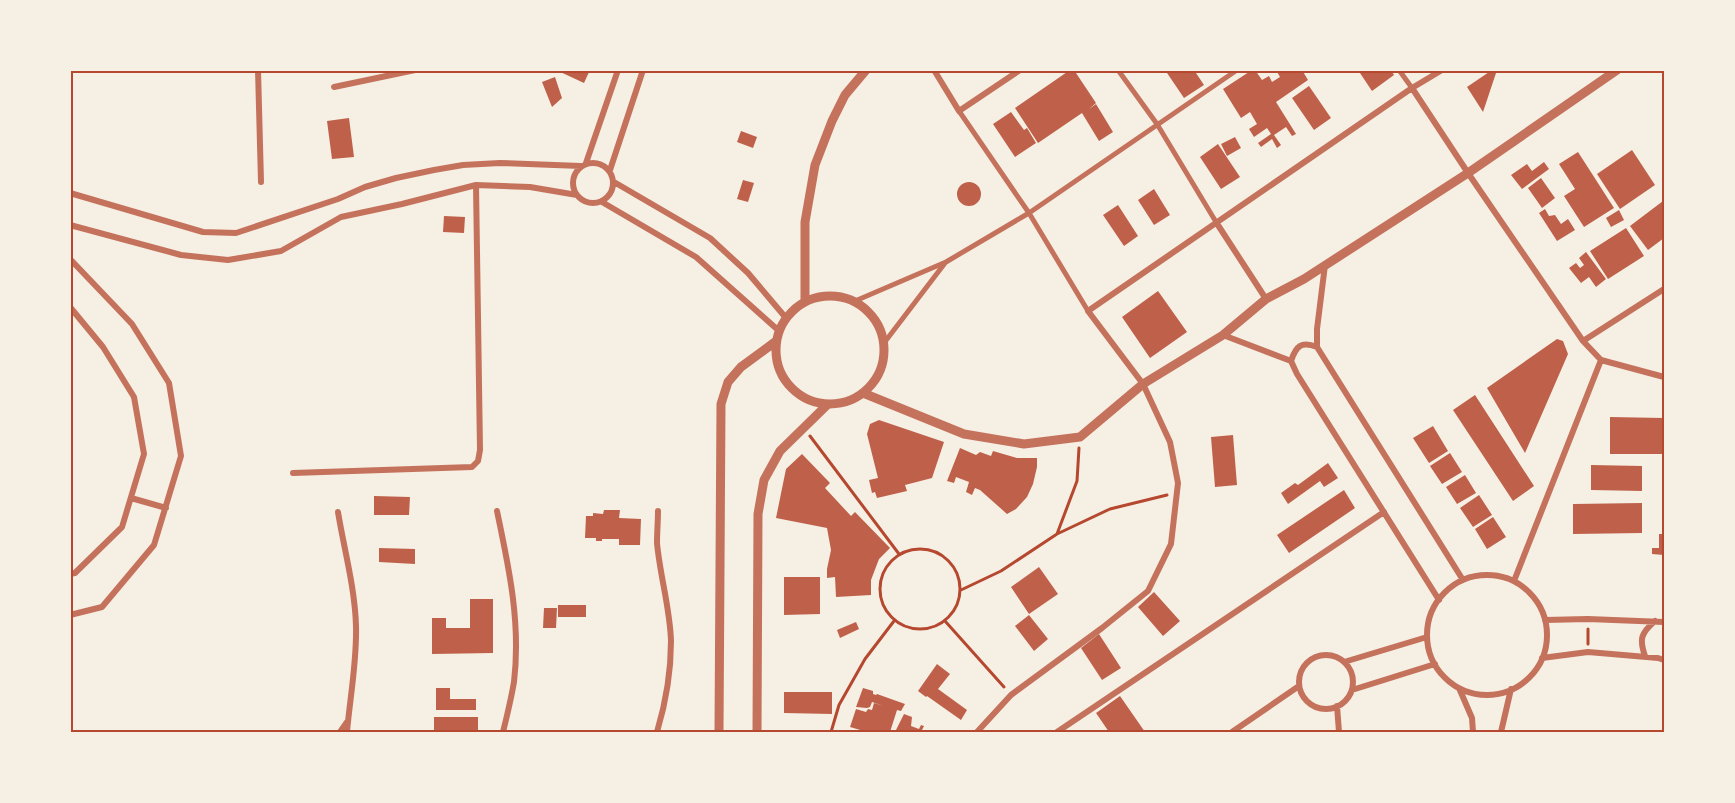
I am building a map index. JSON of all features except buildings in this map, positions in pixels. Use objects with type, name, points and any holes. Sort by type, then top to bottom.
[{"type":"street","points":[[258,70],[261,182]]},
{"type":"street","points":[[334,87],[415,70]]},
{"type":"street","points":[[577,195],[573,177],[584,165],[618,70]]},
{"type":"street","points":[[805,301],[805,222],[815,165],[845,95],[867,70]]},
{"type":"street","points":[[934,70],[959,111],[1029,213],[1088,311],[1143,384],[1170,442],[1178,483],[1171,544],[1148,591],[1011,695],[976,732]]},
{"type":"street","points":[[959,111],[1020,70]]},
{"type":"street","points":[[1118,70],[1157,124],[1266,299]]},
{"type":"street","points":[[855,301],[946,262],[1029,213],[1237,70]]},
{"type":"street","points":[[1399,70],[1583,341],[1601,360],[1665,377]]},
{"type":"street","points":[[1088,311],[1412,88],[1442,70]]},
{"type":"street","points":[[863,393],[964,434],[1024,444],[1080,437],[1143,384],[1223,335],[1266,299],[1326,265],[1468,174],[1617,70]]},
{"type":"street","points":[[602,201],[610,194],[614,182],[610,170],[640,71]]},
{"type":"street","points":[[70,193],[203,232],[236,233],[338,199],[365,187],[396,178],[463,165],[599,163],[610,170]]},
{"type":"street","points":[[614,182],[710,238],[748,273],[786,318]]},
{"type":"street","points":[[293,473],[472,467],[478,460],[480,450],[476,185]]},
{"type":"street","points":[[70,225],[181,255],[228,260],[281,251],[341,217],[476,185],[530,187],[577,195],[587,202],[602,201],[696,257],[778,330]]},
{"type":"street","points":[[70,259],[132,324],[169,383],[182,456],[154,545],[102,607],[70,615]]},
{"type":"street","points":[[884,343],[946,262]]},
{"type":"street","points":[[1326,265],[1317,329],[1317,347],[1463,580]]},
{"type":"street","points":[[1583,341],[1665,289]]},
{"type":"street","points":[[821,295],[839,296],[855,301],[869,312],[879,326],[884,343],[883,362],[876,379],[863,393],[846,402],[828,405],[809,401],[793,391],[781,376],[776,359],[778,330],[791,311],[805,301],[821,295]]},
{"type":"street","points":[[70,306],[103,347],[134,397],[144,454],[122,527],[75,573],[70,574]]},
{"type":"street","points":[[1223,335],[1291,361]]},
{"type":"street","points":[[719,732],[721,405],[728,382],[741,367],[776,342]]},
{"type":"street","points":[[1317,347],[1308,344],[1298,346],[1291,361],[1297,374],[1439,600]]},
{"type":"street","points":[[1514,581],[1601,360]]},
{"type":"street","points":[[757,732],[758,514],[765,480],[780,451],[828,405]]},
{"type":"street","points":[[130,498],[166,508]]},
{"type":"street","points":[[497,511],[511,574],[516,633],[513,682],[503,732]]},
{"type":"street","points":[[657,732],[667,698],[671,639],[657,543],[658,511]]},
{"type":"street","points":[[338,512],[356,623],[356,652],[348,732]]},
{"type":"street","points":[[1058,732],[1384,512]]},
{"type":"street","points":[[1489,575],[1514,581],[1534,597],[1545,620],[1546,639],[1542,658],[1524,682],[1511,689],[1485,694],[1472,693],[1459,688],[1442,674],[1431,656],[1427,637],[1430,618],[1439,600],[1450,588],[1463,580],[1476,576],[1489,575]]},
{"type":"street","points":[[1545,620],[1665,622]]},
{"type":"street","points":[[1645,656],[1641,645],[1642,637],[1646,629],[1656,621]]},
{"type":"street","points":[[1344,662],[1427,637]]},
{"type":"street","points":[[1542,658],[1588,652],[1658,657],[1665,660]]},
{"type":"street","points":[[1331,655],[1344,662],[1353,678],[1352,690],[1348,698],[1337,706],[1323,709],[1305,699],[1299,687],[1300,672],[1304,665],[1316,656],[1331,655]]},
{"type":"street","points":[[1352,690],[1435,664]]},
{"type":"street","points":[[1232,732],[1299,687]]},
{"type":"street","points":[[1459,688],[1472,718],[1473,732]]},
{"type":"street","points":[[1501,732],[1511,689]]},
{"type":"street","points":[[1337,706],[1339,732]]},
{"type":"street","points":[[340,732],[349,719]]},
{"type":"path","points":[[803,428],[899,554]]},
{"type":"path","points":[[1057,534],[1077,481],[1080,437]]},
{"type":"path","points":[[961,590],[1000,572],[1057,534],[1110,508],[1177,493]]},
{"type":"path","points":[[920,549],[941,554],[956,570],[961,590],[957,607],[945,621],[929,629],[911,629],[894,621],[883,605],[880,586],[886,568],[899,554],[920,549]]},
{"type":"path","points":[[1588,619],[1588,652]]},
{"type":"path","points":[[831,732],[839,705],[865,659],[894,621]]},
{"type":"path","points":[[945,621],[1011,695]]}]
